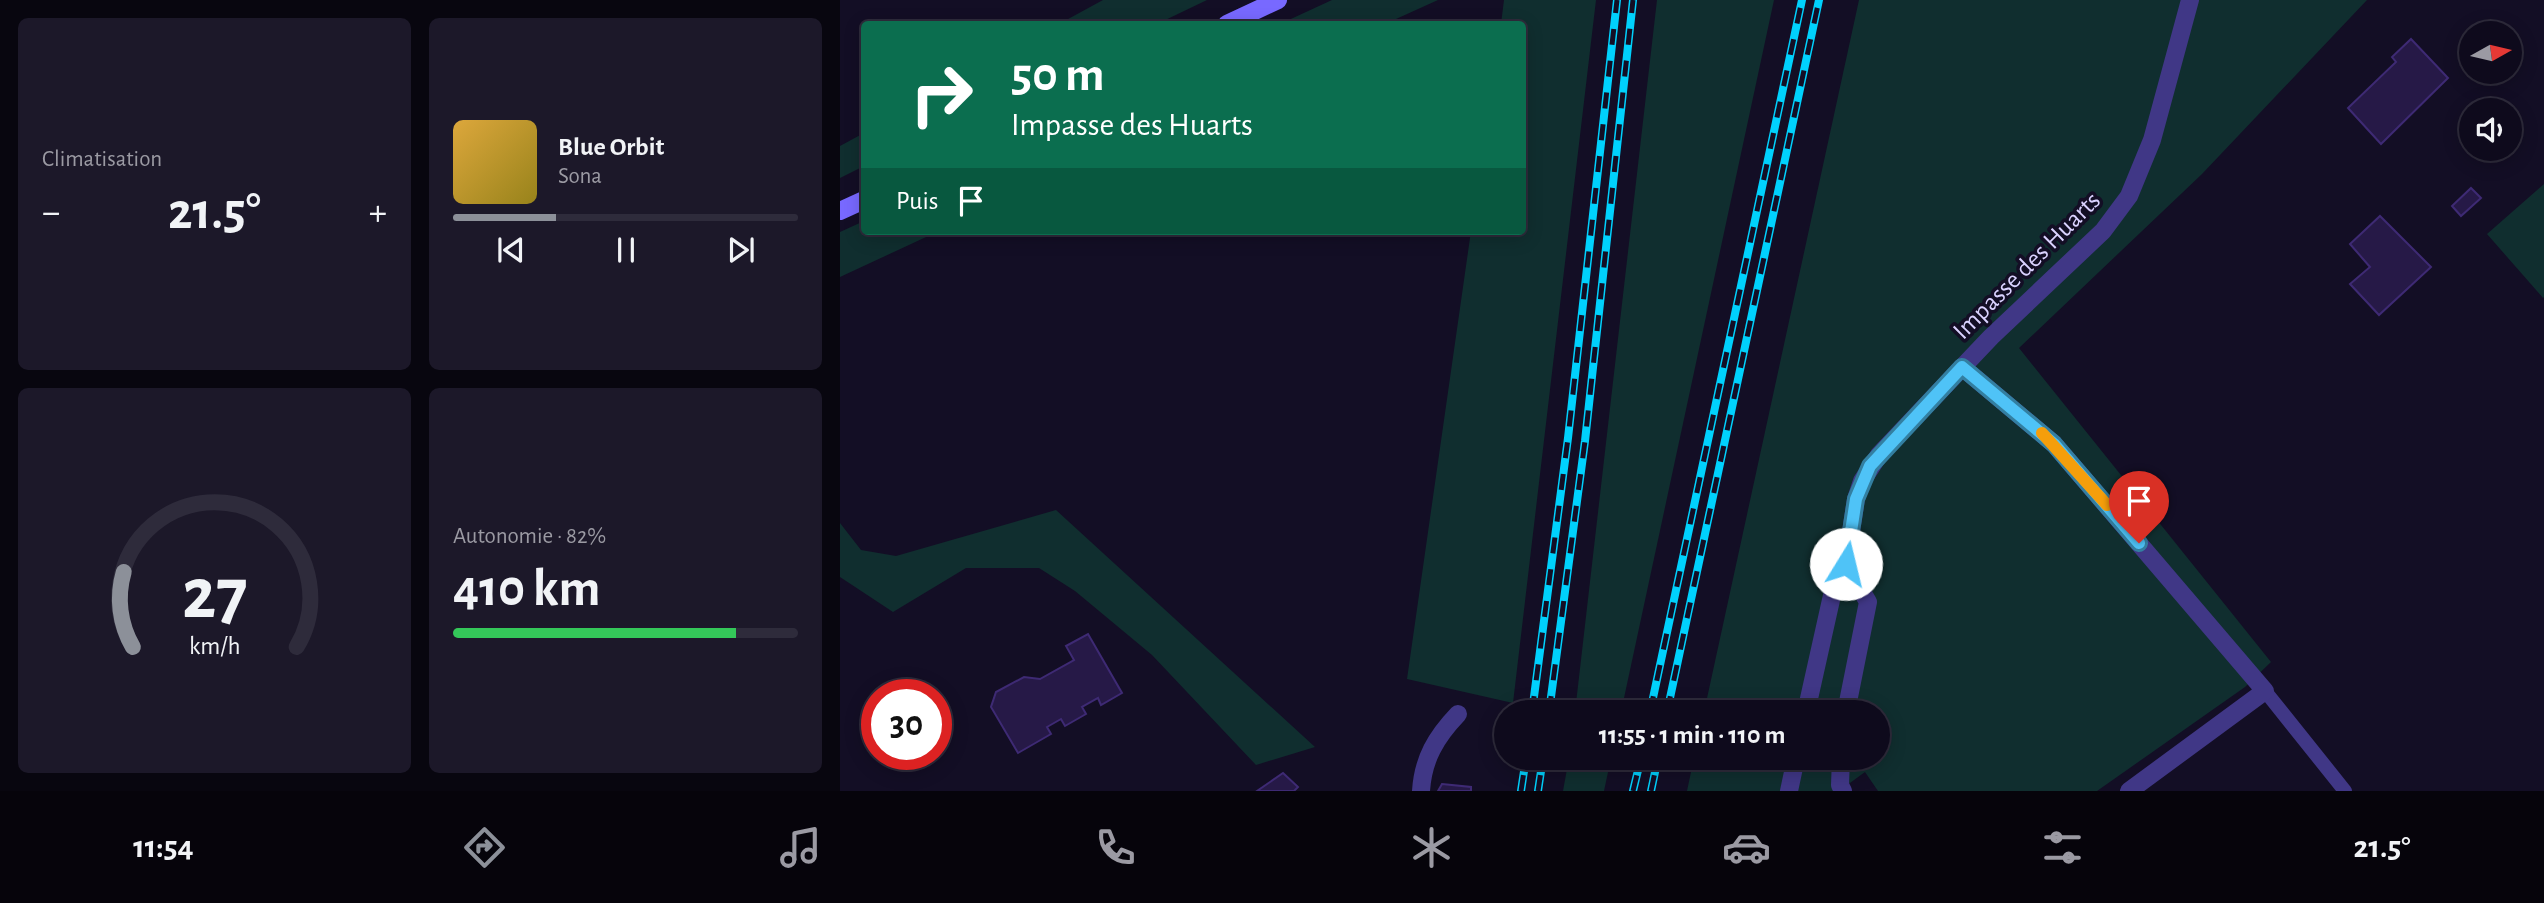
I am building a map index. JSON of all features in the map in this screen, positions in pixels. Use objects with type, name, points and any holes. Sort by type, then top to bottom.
[{"type":"main road","points":[[1233,21],[1278,0]]},
{"type":"main road","points":[[840,211],[861,201]]},
{"type":"street","name":"Impasse des Huarts","points":[[1809,700],[1833,591],[1846,564],[1856,499],[1870,466],[1962,367],[2103,231],[2129,196],[2159,118],[2190,0]]},
{"type":"street","name":"Impasse des Huarts","points":[[1962,367],[2054,444],[2265,691]]},
{"type":"street","points":[[1846,564],[1868,602],[1848,700]]},
{"type":"street","points":[[2129,791],[2265,691]]},
{"type":"street","points":[[1421,791],[1422,774],[1429,751],[1458,714]]},
{"type":"street","points":[[1789,791],[1793,770]]},
{"type":"street","points":[[1841,770],[1840,785],[1843,791]]},
{"type":"lane","points":[[2265,691],[2345,791]]},
{"type":"green space","points":[[1103,0],[1207,0],[1163,21],[1064,21]]},
{"type":"green space","points":[[1332,0],[1438,0],[1392,21],[1286,21]]},
{"type":"green space","points":[[1504,0],[1596,0],[1513,700],[1500,700],[1407,679],[1470,235],[1526,235],[1526,21],[1501,21]]},
{"type":"green space","points":[[1657,0],[1774,0],[1624,700],[1576,700]]},
{"type":"green space","points":[[1859,0],[2367,0],[2202,174],[2019,348],[2271,662],[2245,687],[2097,791],[1878,791],[1865,772],[1839,791],[1687,791],[1691,770],[1890,770],[1890,700],[1707,700]]},
{"type":"green space","points":[[861,135],[861,168],[840,178],[840,146]]},
{"type":"green space","points":[[2544,184],[2544,297],[2543,298],[2487,234]]},
{"type":"green space","points":[[861,222],[861,235],[930,235],[840,277],[840,232]]},
{"type":"green space","points":[[1056,510],[1315,747],[1256,765],[1152,655],[1075,591],[1039,568],[966,568],[893,612],[840,577],[840,523],[861,550],[896,556]]},
{"type":"green space","points":[[1567,770],[1608,770],[1604,791],[1563,791]]},
{"type":"building","points":[[2411,39],[2448,78],[2381,144],[2348,108],[2396,62],[2392,57]]},
{"type":"building","points":[[2471,188],[2481,198],[2461,216],[2452,206]]},
{"type":"building","points":[[2380,216],[2431,267],[2379,315],[2350,284],[2370,267],[2350,244]]},
{"type":"building","points":[[1088,634],[1122,693],[1101,705],[1098,698],[1082,707],[1086,714],[1065,726],[1061,719],[1047,727],[1051,734],[1018,753],[991,707],[996,692],[1024,677],[1040,679],[1074,660],[1066,646]]},
{"type":"building","points":[[1283,773],[1298,787],[1294,791],[1257,791]]},
{"type":"building","points":[[1442,784],[1471,787],[1471,791],[1438,791]]},
{"type":"railway","points":[[1534,700],[1568,438],[1617,0]]},
{"type":"railway","points":[[1551,700],[1585,441],[1633,0]]},
{"type":"railway","points":[[1653,700],[1802,0]]},
{"type":"railway","points":[[1670,700],[1819,0]]},
{"type":"railway","points":[[1521,791],[1524,770]]},
{"type":"railway","points":[[1538,791],[1541,770]]},
{"type":"railway","points":[[1633,791],[1638,770]]},
{"type":"railway","points":[[1651,791],[1655,770]]},
{"type":"slow traffic","points":[[2042,433],[2107,505]]},
{"type":"route","points":[[1846,564],[1856,499],[1870,466],[1962,367],[2054,444],[2139,543]]}]
